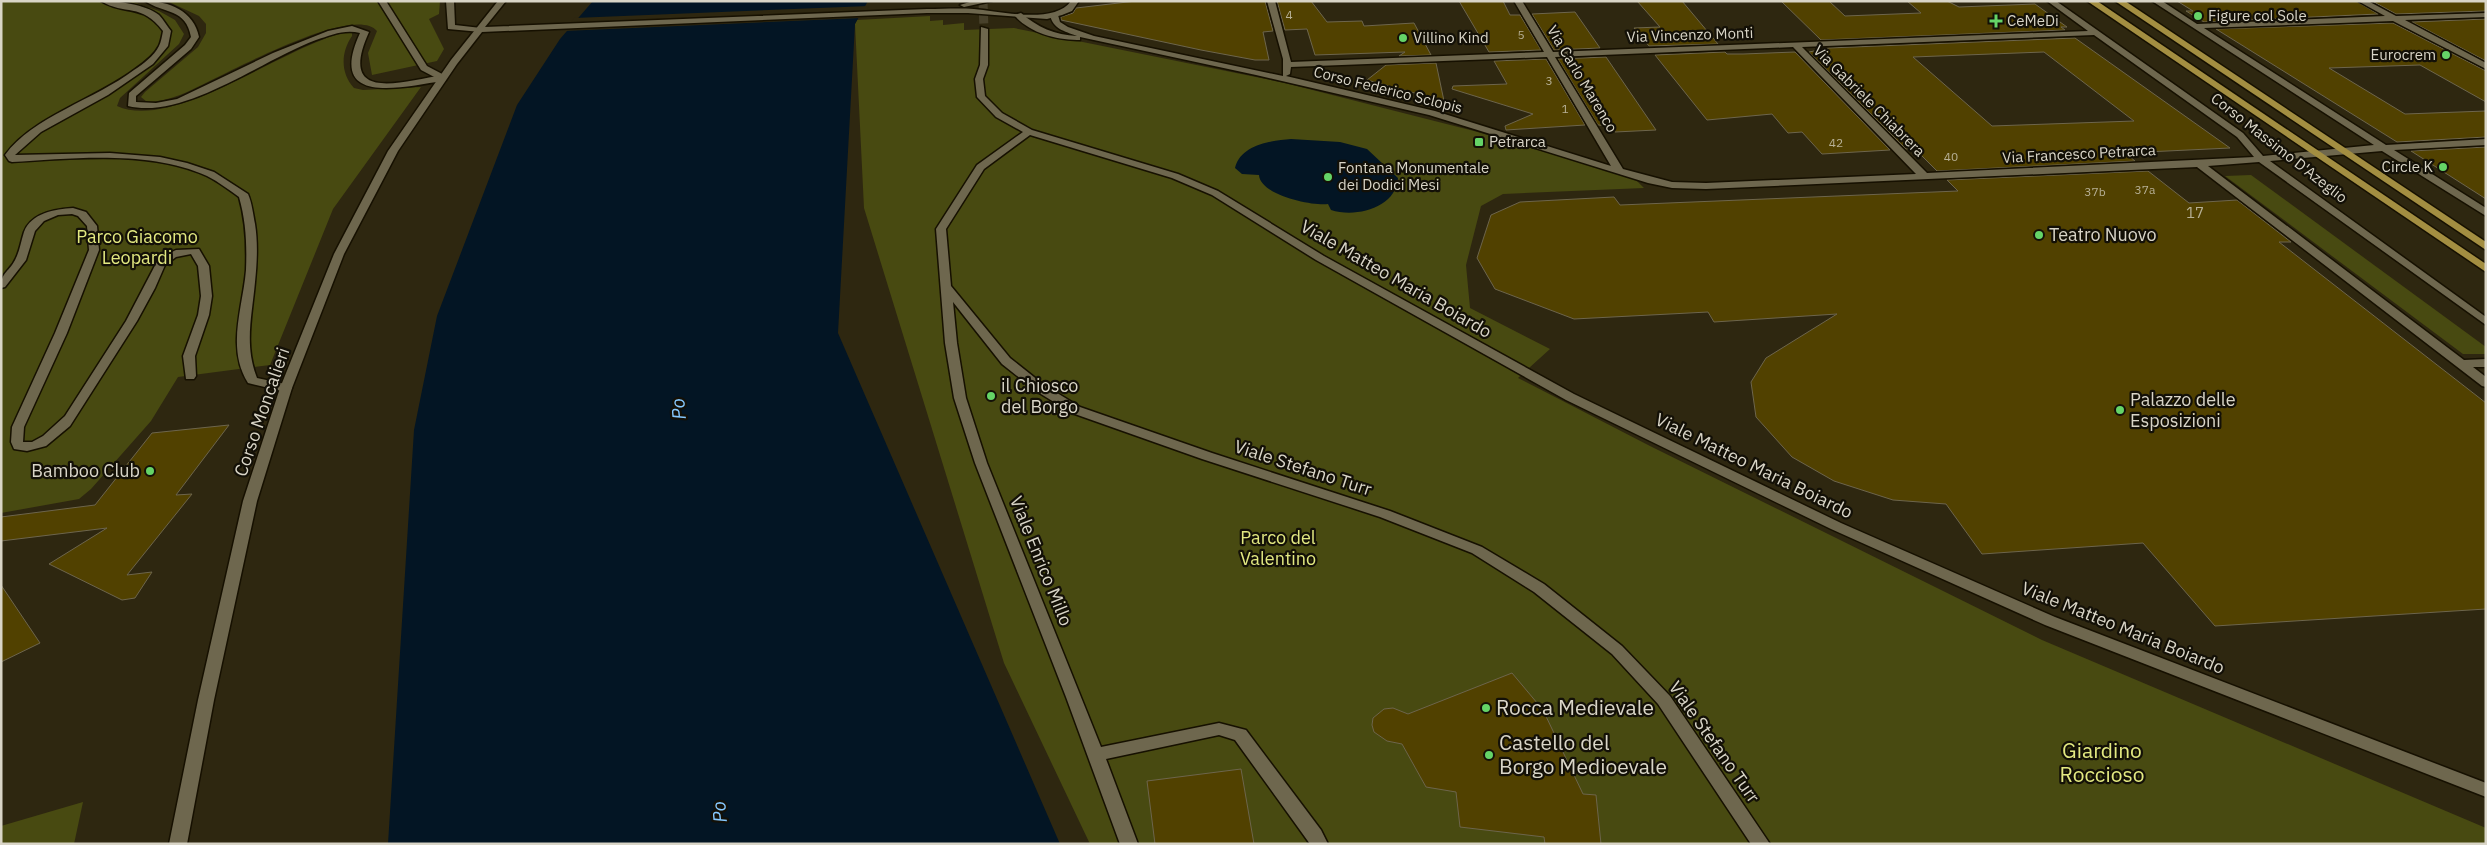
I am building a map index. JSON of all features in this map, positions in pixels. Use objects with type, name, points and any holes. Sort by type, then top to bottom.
[{"type":"main road","name":"Corso Massimo D'Azeglio","points":[[2092,1],[2486,269]]},
{"type":"main road","name":"Corso Massimo D'Azeglio","points":[[2119,1],[2486,246]]},
{"type":"street","points":[[105,1],[155,17],[168,30],[169,38],[165,46],[150,62],[128,80],[47,124],[14,149],[10,155],[12,159],[125,157],[171,162],[206,172],[244,196],[250,216],[250,281],[242,328],[244,363],[252,380],[286,388]]},
{"type":"street","points":[[149,1],[177,11],[190,19],[195,27],[195,37],[188,47],[132,95],[131,104],[139,106],[159,105],[181,100],[271,57],[314,39],[353,28],[362,29],[365,32],[355,63],[360,78],[365,83],[389,84],[443,78]]},
{"type":"street","points":[[382,1],[424,68],[443,78]]},
{"type":"street","points":[[450,1],[451,28],[478,30],[927,11],[1054,15],[1067,10],[1074,3],[1086,1]]},
{"type":"street","name":"Corso Moncalieri","points":[[178,844],[206,700],[250,501],[286,388],[340,254],[393,151],[443,78],[502,1]]},
{"type":"street","points":[[927,11],[988,1]]},
{"type":"street","points":[[1271,1],[1288,65],[1285,78]]},
{"type":"street","name":"Via Carlo Marenco","points":[[1518,1],[1620,172]]},
{"type":"street","name":"Corso Massimo D'Azeglio","points":[[2051,1],[2240,135],[2260,158],[2486,322]]},
{"type":"street","points":[[2156,1],[2486,213]]},
{"type":"street","points":[[2362,1],[2486,67]]},
{"type":"street","points":[[1003,3],[1004,8],[1014,14]]},
{"type":"street","name":"Corso Federico Sclopis","points":[[1014,14],[1044,32],[1055,36],[1092,38]]},
{"type":"street","name":"Corso Federico Sclopis","points":[[1054,15],[1056,23],[1065,29],[1092,38],[1285,78],[1432,113],[1620,172],[1672,185]]},
{"type":"street","points":[[2195,26],[2486,15]]},
{"type":"street","name":"Viale Matteo Maria Boiardo","points":[[984,29],[984,65],[979,79],[981,97],[999,115],[1029,132],[1175,176],[1215,193],[1320,258],[1570,397],[1836,526],[2050,621],[2486,790]]},
{"type":"street","name":"Via Vincenzo Monti","points":[[1288,65],[2094,33]]},
{"type":"street","name":"Via Gabriele Chiabrera","points":[[1795,45],[1924,176]]},
{"type":"street","points":[[946,286],[941,229],[980,167],[1029,132]]},
{"type":"street","name":"Via Francesco Petrarca","points":[[1672,185],[1706,186],[2198,163],[2343,150],[2486,142]]},
{"type":"street","points":[[2198,163],[2486,382]]},
{"type":"street","points":[[1,285],[21,260],[30,230],[40,219],[56,212],[73,211],[82,214],[92,226],[94,250],[61,333],[18,427],[17,442],[19,446],[36,445],[48,439],[62,428],[132,319],[161,264],[166,258],[183,251],[195,251],[201,257],[206,276],[202,320],[189,356],[190,376]]},
{"type":"street","name":"Viale Enrico Millo","points":[[946,286],[951,343],[963,410],[1013,548],[1129,844]]},
{"type":"street","name":"Viale Stefano Turr","points":[[946,286],[1006,361],[1040,388],[1076,410],[1207,456],[1385,514],[1477,550],[1539,588],[1617,650],[1664,700],[1761,844]]},
{"type":"street","points":[[2461,364],[2486,363]]},
{"type":"street","points":[[1095,755],[1219,729],[1240,735],[1315,835],[1319,844]]},
{"type":"green space","name":"Parco Giacomo Leopardi","points":[[1,1],[130,1],[159,11],[175,20],[184,34],[179,44],[120,98],[117,106],[141,111],[168,107],[198,97],[230,84],[322,40],[347,32],[352,33],[352,36],[344,56],[344,69],[349,82],[354,88],[363,90],[421,87],[333,209],[270,365],[178,377],[151,421],[91,489],[79,499],[1,513]]},
{"type":"green space","points":[[167,1],[440,1],[439,14],[429,19],[444,49],[437,61],[372,75],[368,53],[377,31],[363,25],[340,27],[281,47],[180,95],[147,102],[141,97],[145,92],[198,47],[206,33],[206,24],[199,16]]},
{"type":"green space","name":"Parco del Valentino","points":[[930,16],[930,21],[943,20],[943,25],[964,23],[964,30],[1014,28],[1285,83],[1474,131],[1634,178],[1644,188],[1503,194],[1481,206],[1466,265],[1470,308],[1550,349],[1518,378],[1650,446],[2042,640],[2486,828],[2486,844],[1090,844],[1004,663],[864,208],[855,24],[857,20]]},
{"type":"green space","points":[[2251,175],[2486,347],[2486,354],[2463,354],[2225,176]]},
{"type":"green space","points":[[83,802],[74,844],[1,844],[1,826]]},
{"type":"water","name":"Po","points":[[593,1],[868,1],[855,24],[838,333],[1060,844],[388,844],[414,430],[437,316],[517,105],[560,39]]},
{"type":"water","name":"Fontana Monumentale dei Dodici Mesi","points":[[1291,139],[1340,142],[1367,149],[1398,178],[1396,188],[1390,197],[1373,208],[1352,213],[1341,212],[1331,210],[1328,204],[1311,203],[1288,198],[1268,188],[1262,182],[1259,175],[1242,174],[1235,168],[1238,160],[1250,149],[1266,143]]},
{"type":"pier","points":[[869,6],[861,18],[564,31],[574,18]]},
{"type":"building","points":[[1136,1],[1265,1],[1273,31],[1263,32],[1269,60],[1255,60],[1201,50],[1061,20],[1061,17],[1073,13],[1076,8]]},
{"type":"building","points":[[1277,1],[1311,1],[1327,22],[1362,21],[1364,26],[1414,23],[1431,55],[1399,56],[1405,52],[1315,55],[1307,29],[1285,30]]},
{"type":"building","points":[[1459,1],[1503,1],[1510,15],[1520,15],[1541,50],[1489,52]]},
{"type":"building","points":[[1637,1],[1682,1],[1718,44],[1649,46],[1634,28],[1660,27]]},
{"type":"building","points":[[1781,1],[1829,1],[1845,16],[1921,13],[1907,1],[1947,1],[1959,7],[2035,4],[2067,27],[2061,27],[2065,30],[1821,40]]},
{"type":"building","points":[[2177,1],[2356,1],[2378,14],[2204,22],[2186,11],[2193,11]]},
{"type":"building","points":[[2372,1],[2486,1],[2486,11],[2396,14]]},
{"type":"building","points":[[1575,12],[1600,48],[1554,50],[1532,14]]},
{"type":"building","points":[[2486,19],[2486,61],[2412,22]]},
{"type":"building","points":[[2393,23],[2486,71],[2486,102],[2420,65],[2329,68],[2405,114],[2486,111],[2486,137],[2397,142],[2216,29]]},
{"type":"building","points":[[2075,38],[2230,148],[2125,153],[2135,161],[1937,171],[1914,148],[1906,149],[1809,52],[1829,48]],"holes":[[[2044,52],[2134,121],[1992,126],[1913,57]]]},
{"type":"building","points":[[1725,52],[1727,54],[1743,54],[1795,52],[1890,150],[1822,154],[1802,132],[1788,133],[1772,114],[1707,120],[1655,55]]},
{"type":"building","points":[[1606,57],[1656,130],[1615,132],[1612,126],[1598,125],[1558,59]]},
{"type":"building","points":[[1546,59],[1585,125],[1506,130],[1505,126],[1533,114],[1452,89],[1453,86],[1507,84],[1494,61]]},
{"type":"building","points":[[1436,63],[1444,101],[1367,80],[1386,65]]},
{"type":"building","points":[[2486,147],[2486,199],[2411,151]]},
{"type":"building","name":"Palazzo delle Esposizioni","points":[[2148,171],[2189,203],[2237,200],[2291,242],[2279,242],[2486,403],[2486,609],[2215,626],[2143,543],[1982,554],[1946,504],[1893,500],[1834,481],[1792,457],[1756,417],[1751,382],[1766,358],[1837,314],[1714,322],[1708,312],[1574,319],[1495,289],[1477,258],[1491,215],[1520,202],[1614,197],[1620,205],[1958,191],[1947,180]]},
{"type":"building","points":[[229,425],[176,495],[192,494],[127,575],[152,572],[135,598],[122,600],[49,564],[107,528],[1,541],[1,517],[95,505],[152,433]]},
{"type":"building","points":[[1,585],[40,643],[1,662]]},
{"type":"building","points":[[1512,673],[1543,710],[1583,794],[1596,795],[1601,844],[1545,844],[1544,837],[1460,827],[1456,792],[1426,787],[1402,744],[1387,741],[1374,732],[1373,718],[1384,709],[1393,708],[1408,714]]},
{"type":"building","points":[[1241,769],[1254,844],[1155,844],[1147,781]]},
{"type":"tunnel","points":[[983,1],[984,29]]},
{"type":"place","name":"Figure col Sole","points":[[2198,16]]},
{"type":"place","name":"CeMeDi","points":[[1996,21]]},
{"type":"place","name":"Villino Kind","points":[[1403,38]]},
{"type":"place","name":"Eurocrem","points":[[2446,55]]},
{"type":"place","name":"Petrarca","points":[[1479,142]]},
{"type":"place","name":"Circle K","points":[[2443,167]]},
{"type":"place","name":"Fontana Monumentale dei Dodici Mesi","points":[[1328,177]]},
{"type":"place","name":"Teatro Nuovo","points":[[2039,235]]},
{"type":"place","name":"il Chiosco del Borgo","points":[[991,396]]},
{"type":"place","name":"Palazzo delle Esposizioni","points":[[2120,410]]},
{"type":"place","name":"Bamboo Club","points":[[150,471]]},
{"type":"place","name":"Rocca Medievale","points":[[1486,708]]},
{"type":"place","name":"Castello del Borgo Medioevale","points":[[1489,755]]},
{"type":"park label","name":"Giardino Roccioso","points":[[2102,763]]}]
